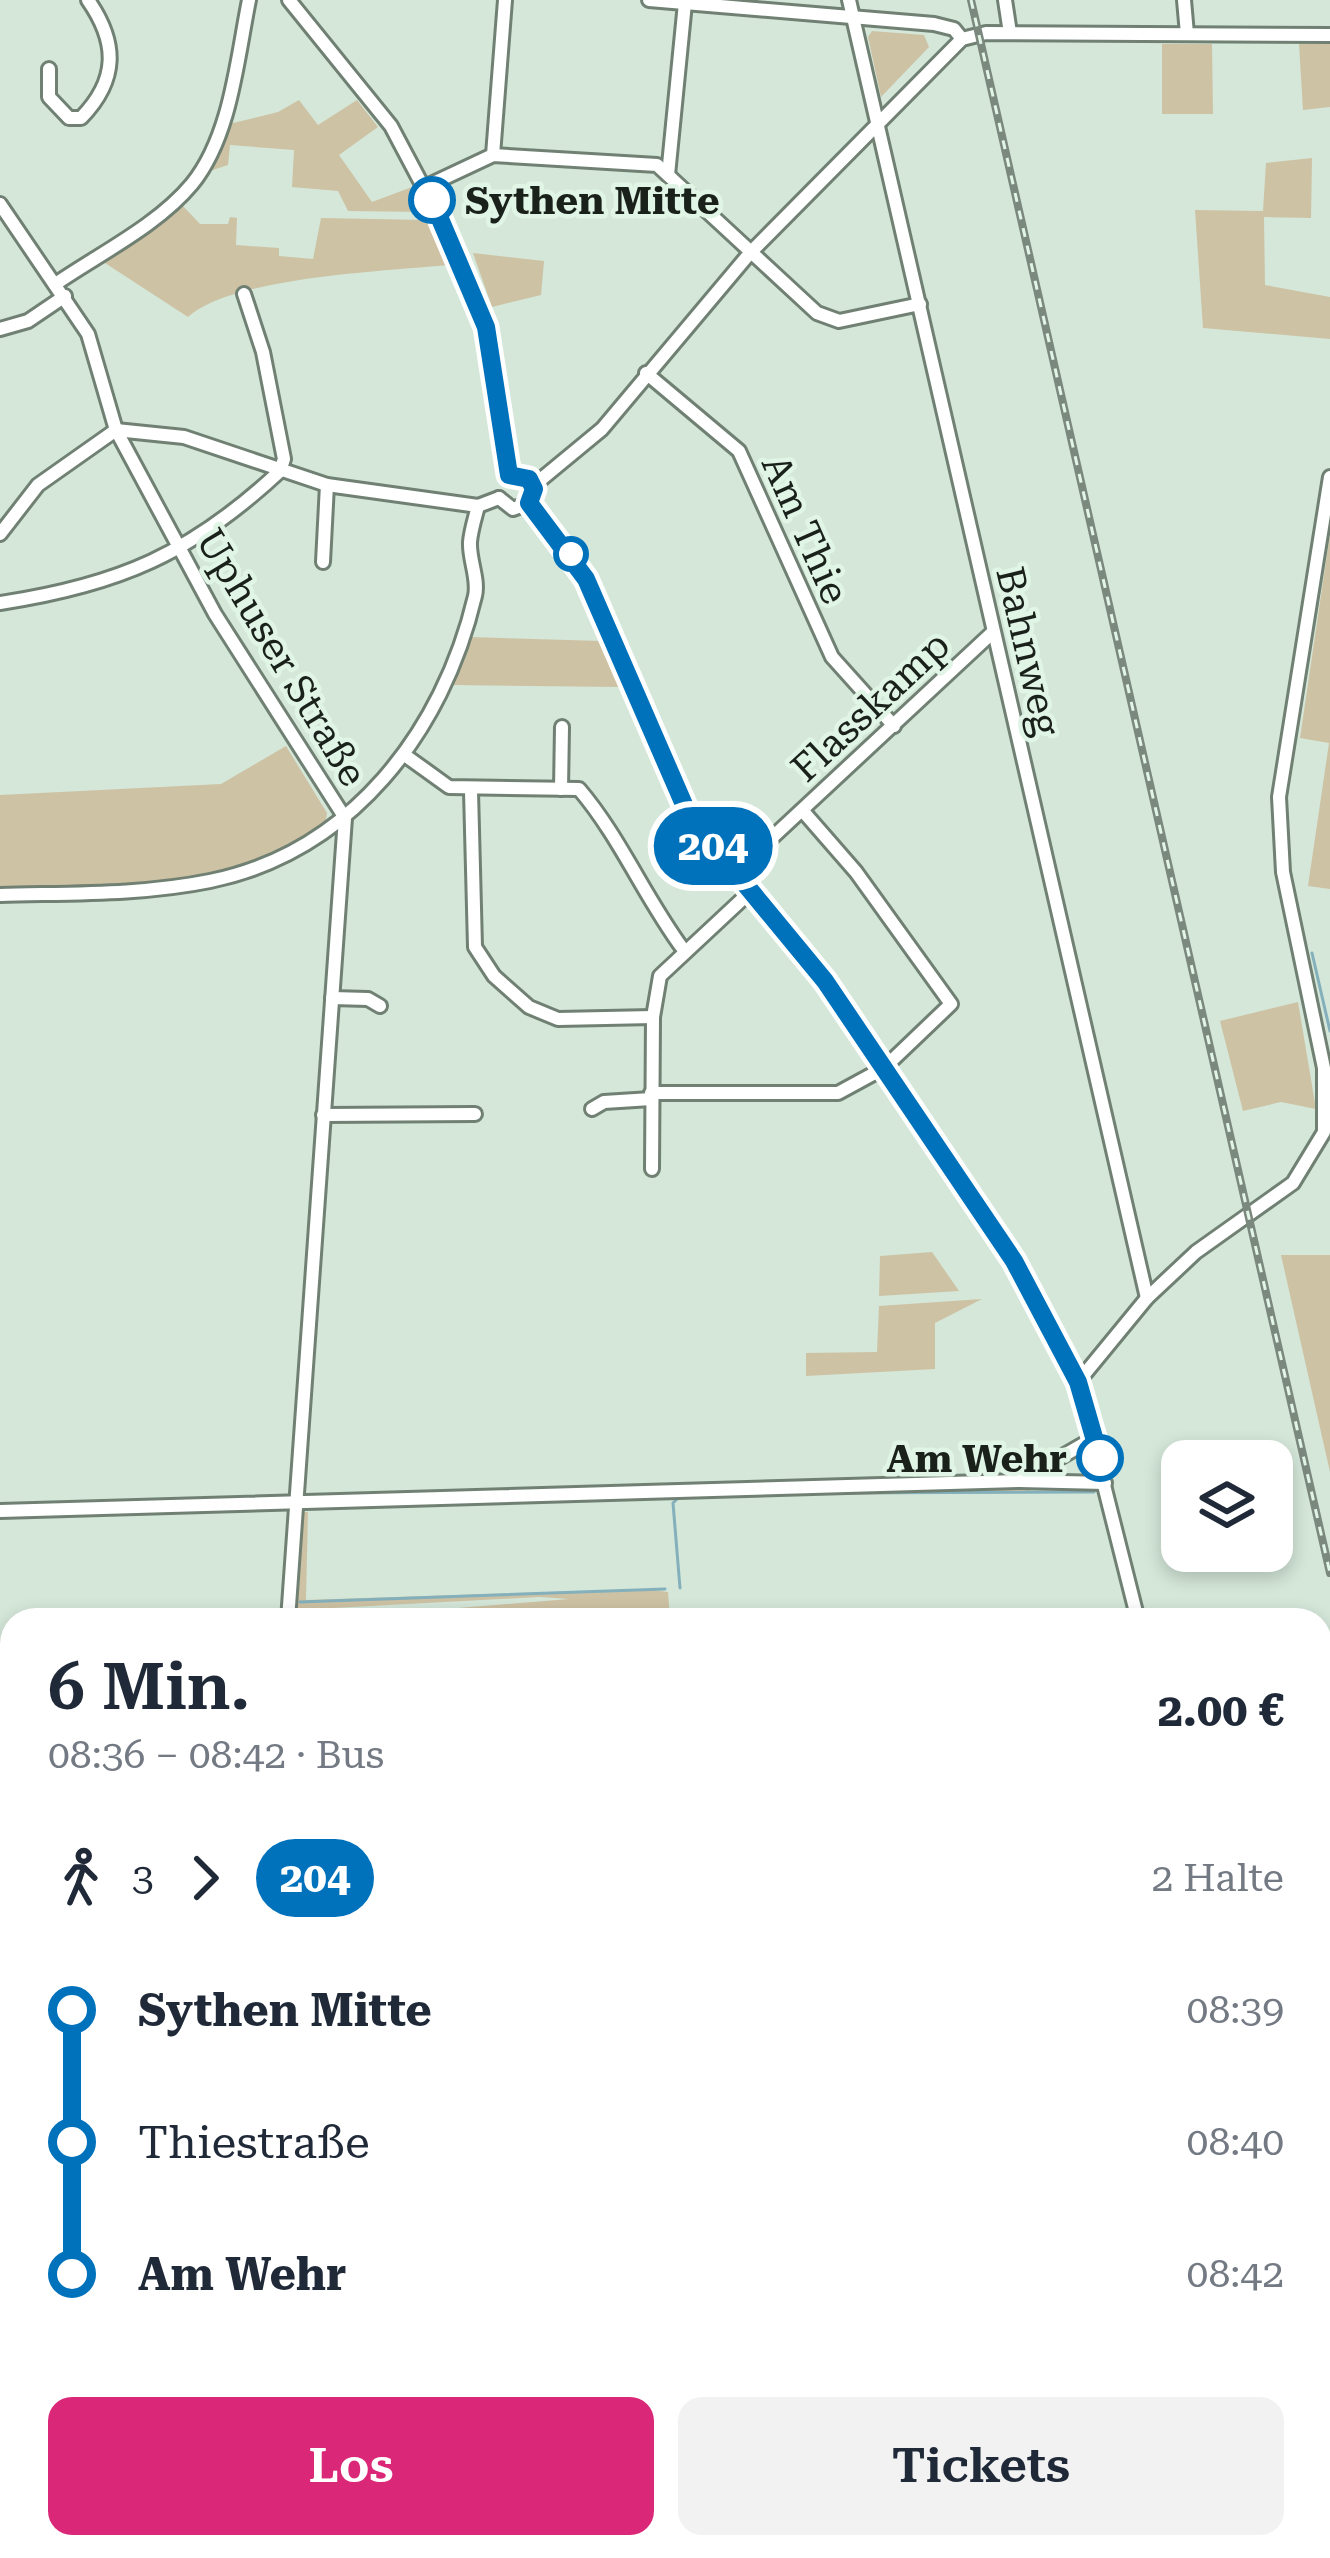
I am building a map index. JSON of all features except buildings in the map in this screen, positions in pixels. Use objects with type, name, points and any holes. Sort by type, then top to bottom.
[{"type":"street","points":[[49,68],[49,97],[69,118],[81,118],[106,88],[111,48],[88,0]]},
{"type":"street","points":[[57,283],[165,209],[193,183],[221,125],[249,0]]},
{"type":"street","points":[[289,0],[391,125],[427,186],[486,327],[509,475]]},
{"type":"street","points":[[493,154],[505,0]]},
{"type":"street","points":[[650,0],[934,24],[954,29],[962,39]]},
{"type":"street","name":"Bahnweg","points":[[849,0],[1148,1298]]},
{"type":"street","points":[[1005,0],[1010,33]]},
{"type":"street","points":[[1184,0],[1187,34]]},
{"type":"street","points":[[668,175],[675,2]]},
{"type":"street","points":[[529,503],[533,486],[598,434],[750,254],[877,120],[962,39],[986,33],[1330,34]]},
{"type":"street","points":[[427,186],[493,154],[657,165],[806,306],[839,321],[920,304]]},
{"type":"street","name":"Uphuser Straße","points":[[0,204],[88,334],[116,430],[178,549],[345,818],[288,1608]]},
{"type":"street","points":[[0,603],[75,591],[149,566],[280,471],[284,459],[267,374],[244,294]]},
{"type":"street","points":[[0,329],[28,321],[65,296]]},
{"type":"street","name":"Am Thie","points":[[646,373],[721,431],[739,452],[832,657],[894,726]]},
{"type":"street","points":[[0,533],[19,503],[38,485],[116,430],[184,437],[327,485],[478,506],[500,498]]},
{"type":"street","points":[[529,503],[513,509],[500,498],[500,485],[509,475],[523,475],[533,486]]},
{"type":"street","points":[[1078,1382],[1148,1298],[1196,1252],[1293,1183],[1324,1132],[1324,1068],[1283,872],[1280,797],[1322,499],[1330,477]]},
{"type":"street","points":[[323,562],[327,485]]},
{"type":"street","points":[[529,503],[586,579],[689,816],[825,981],[1014,1261],[1078,1382],[1135,1608]]},
{"type":"street","points":[[0,896],[116,892],[213,880],[277,859],[345,818],[406,756],[448,675],[476,593],[470,544],[478,506]]},
{"type":"street","name":"Flasskamp","points":[[734,873],[993,632]]},
{"type":"street","points":[[561,789],[562,727]]},
{"type":"street","points":[[406,756],[449,788],[579,789],[600,814],[650,904],[683,949]]},
{"type":"street","points":[[471,791],[475,947],[494,976],[529,1007],[558,1019],[653,1017]]},
{"type":"street","points":[[592,1109],[604,1102],[651,1096],[838,1093],[884,1068],[951,1004],[856,872],[802,810]]},
{"type":"street","points":[[652,1169],[653,1017],[660,976],[683,949],[750,892]]},
{"type":"street","points":[[332,998],[368,999],[380,1006]]},
{"type":"street","points":[[323,1115],[475,1114]]},
{"type":"street","points":[[1020,1480],[1094,1438]]},
{"type":"street","points":[[0,1511],[1020,1480],[1105,1483]]},
{"type":"shaded area","points":[[872,31],[924,35],[929,47],[881,97],[868,37]]},
{"type":"shaded area","points":[[1162,44],[1212,44],[1213,114],[1162,114]]},
{"type":"shaded area","points":[[1299,44],[1330,44],[1330,107],[1303,110]]},
{"type":"shaded area","points":[[299,100],[318,125],[357,100],[378,127],[339,155],[372,202],[412,187],[424,212],[348,211],[338,191],[292,187],[294,150],[230,145],[228,165],[207,172],[229,124],[278,112]]},
{"type":"shaded area","points":[[1312,158],[1311,218],[1264,217],[1265,285],[1330,297],[1330,339],[1203,328],[1195,210],[1263,211],[1266,163]]},
{"type":"shaded area","points":[[183,206],[200,224],[228,224],[230,217],[237,218],[236,245],[279,248],[279,256],[313,259],[321,218],[427,220],[449,265],[273,285],[238,293],[188,317],[105,263]]},
{"type":"shaded area","points":[[473,253],[544,261],[541,295],[492,307]]},
{"type":"shaded area","points":[[1330,534],[1330,889],[1308,886],[1329,743],[1300,738]]},
{"type":"shaded area","points":[[470,637],[601,641],[619,687],[453,685]]},
{"type":"shaded area","points":[[286,746],[327,813],[325,826],[288,848],[249,864],[168,882],[0,891],[0,795],[221,784]]},
{"type":"shaded area","points":[[1298,1002],[1316,1109],[1281,1102],[1243,1111],[1220,1021]]},
{"type":"shaded area","points":[[932,1252],[959,1291],[879,1296],[880,1256]]},
{"type":"shaded area","points":[[1281,1255],[1330,1255],[1330,1472]]},
{"type":"shaded area","points":[[982,1299],[935,1323],[935,1369],[806,1376],[806,1353],[877,1352],[879,1306]]},
{"type":"shaded area","points":[[1030,1488],[1030,1493],[814,1495],[814,1490]]},
{"type":"shaded area","points":[[302,1512],[308,1512],[306,1600],[644,1589],[668,1592],[669,1608],[458,1608],[569,1599],[540,1597],[296,1608]]},
{"type":"waterway","points":[[1312,953],[1330,1031]]},
{"type":"waterway","points":[[807,1493],[1094,1492]]},
{"type":"waterway","points":[[679,1497],[673,1503],[680,1588]]},
{"type":"waterway","points":[[300,1602],[665,1589]]},
{"type":"railway","points":[[971,0],[1330,1573]]},
{"type":"bus line","name":"204","points":[[432,200],[489,337],[509,475],[529,479],[534,489],[529,503],[586,579],[689,816],[825,981],[1014,1261],[1078,1382],[1100,1458]]},
{"type":"place","name":"Sythen Mitte","points":[[432,200]]},
{"type":"place","name":"Am Wehr","points":[[1100,1458]]}]
